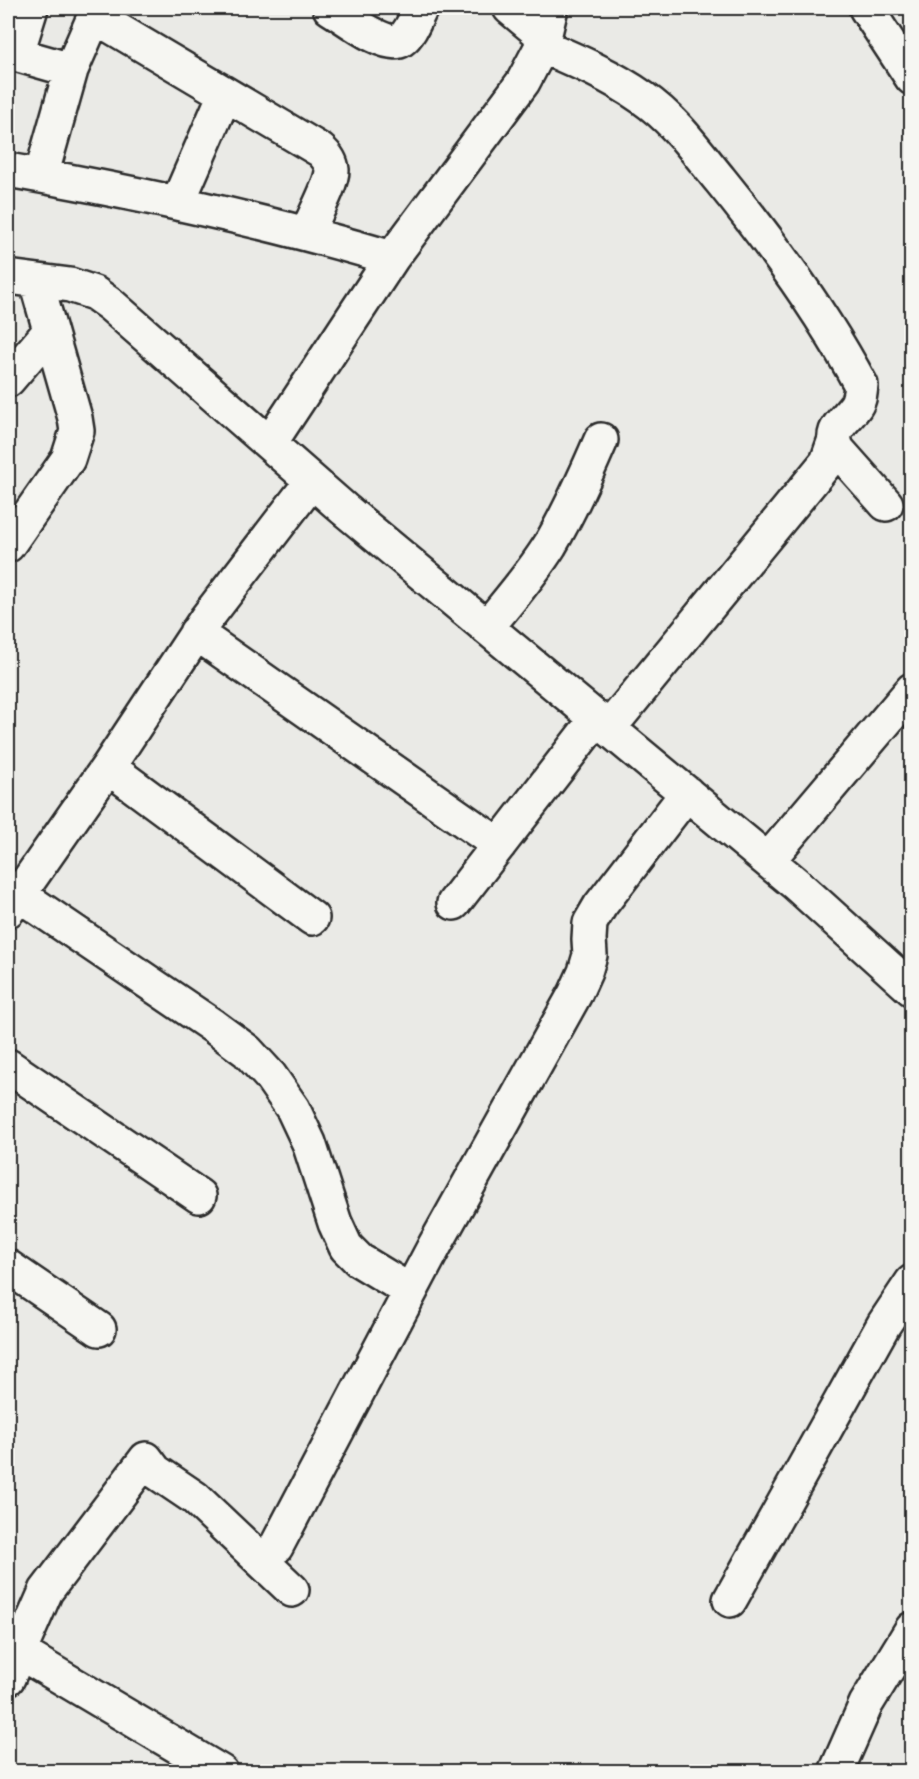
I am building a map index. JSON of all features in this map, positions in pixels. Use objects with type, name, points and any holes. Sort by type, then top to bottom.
[{"type":"street","points":[[31,8],[12,52],[71,70]]},
{"type":"street","points":[[330,8],[380,39],[391,43],[400,42],[406,35],[421,8]]},
{"type":"street","points":[[510,8],[540,33],[542,46]]},
{"type":"street","points":[[270,443],[392,258],[523,82],[542,46],[551,8]]},
{"type":"street","points":[[866,8],[912,78]]},
{"type":"street","points":[[41,176],[71,70],[96,12],[225,94],[320,150],[328,158],[332,169],[330,180],[307,233]]},
{"type":"street","points":[[454,903],[499,845],[827,462],[836,432],[856,407],[860,395],[861,385],[786,265],[679,129],[645,99],[618,82],[542,46]]},
{"type":"street","points":[[178,202],[225,94]]},
{"type":"street","points":[[8,170],[178,202],[307,233],[392,258]]},
{"type":"street","points":[[22,279],[70,285],[94,293],[111,305],[312,482],[768,860],[912,989]]},
{"type":"street","points":[[8,545],[68,459],[77,431],[51,332],[22,279]]},
{"type":"street","points":[[8,380],[51,332]]},
{"type":"street","points":[[488,627],[549,546],[579,490],[601,440]]},
{"type":"street","points":[[834,442],[838,450],[886,504]]},
{"type":"street","points":[[312,482],[196,633],[108,767],[11,897],[213,1026],[247,1052],[270,1076],[293,1109],[309,1143],[332,1214],[346,1247],[359,1260],[410,1291]]},
{"type":"street","points":[[196,633],[499,845]]},
{"type":"street","points":[[768,860],[912,690]]},
{"type":"street","points":[[108,767],[312,918]]},
{"type":"street","points":[[276,1547],[410,1291],[575,994],[590,955],[590,923],[600,906],[687,793]]},
{"type":"street","points":[[8,1066],[199,1196]]},
{"type":"street","points":[[8,1267],[99,1329]]},
{"type":"street","points":[[730,1600],[884,1324],[912,1282]]},
{"type":"street","points":[[221,1772],[13,1665],[46,1591],[146,1459],[155,1471],[195,1498],[292,1590]]},
{"type":"street","points":[[836,1772],[866,1704],[912,1629]]}]
